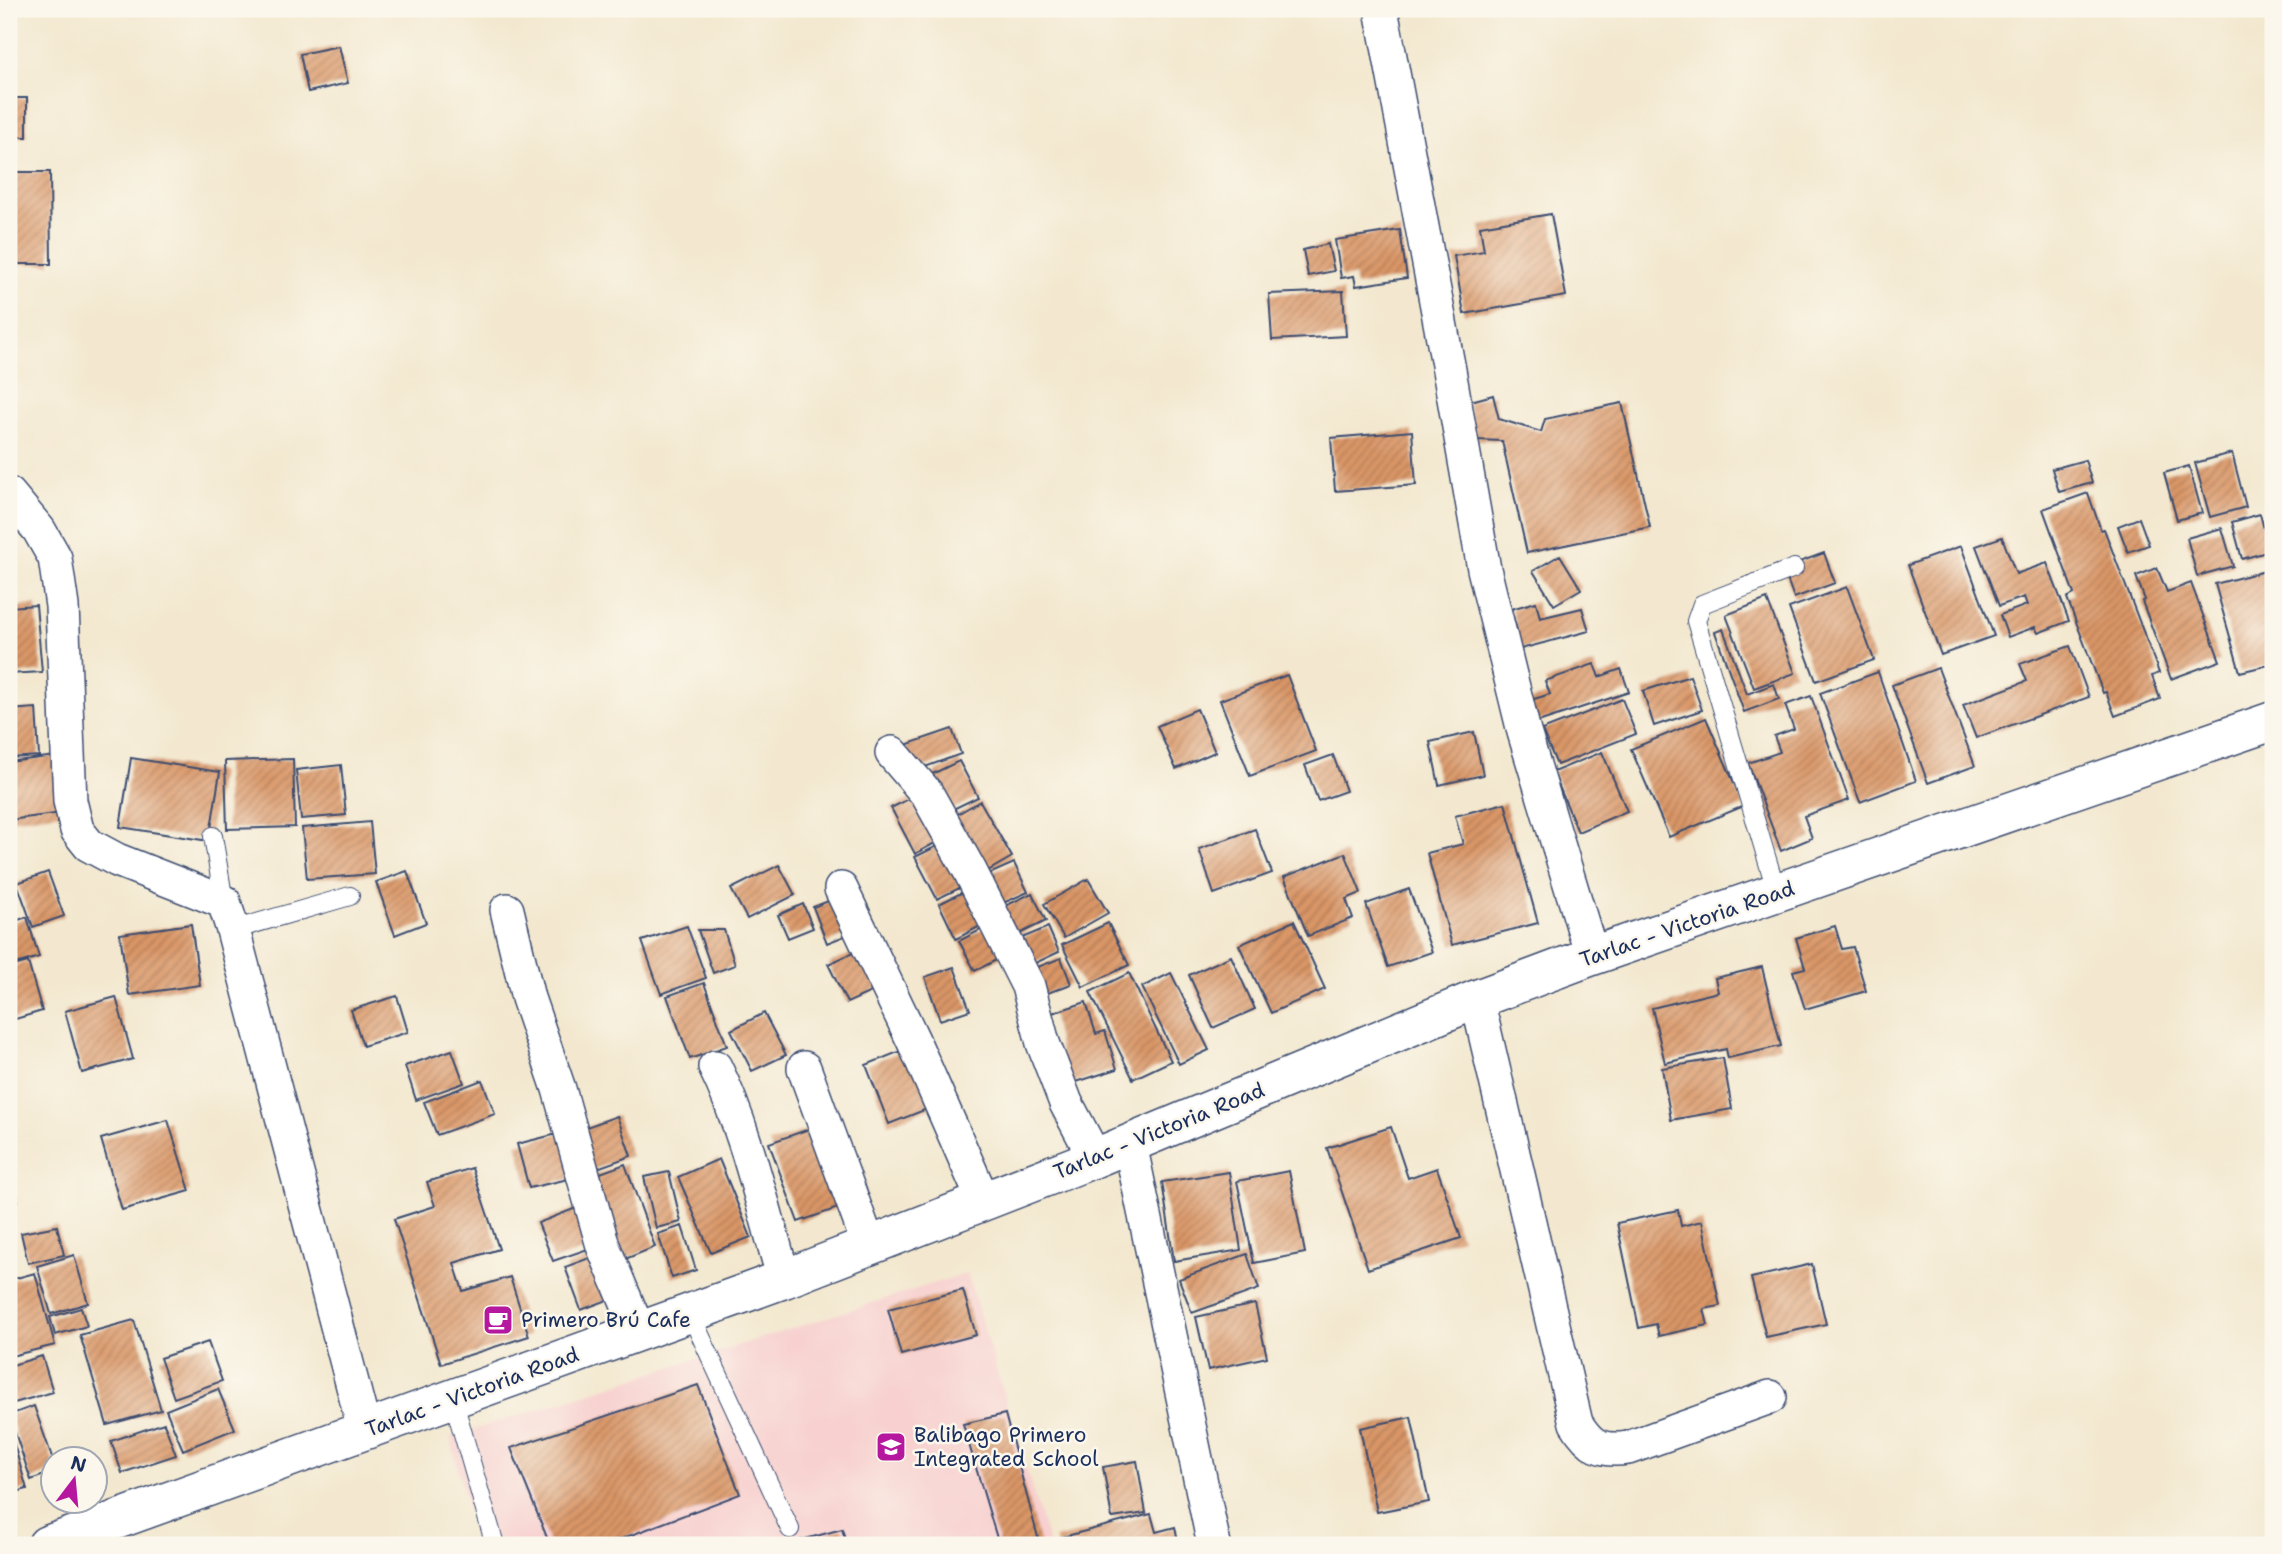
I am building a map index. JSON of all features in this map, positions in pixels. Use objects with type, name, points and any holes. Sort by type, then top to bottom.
[{"type":"main road","name":"Tarlac - Victoria Road","points":[[47,1545],[784,1279],[1094,1158],[1477,999],[1592,956],[2273,721]]},
{"type":"street","points":[[1381,9],[1447,356],[1484,569],[1524,732],[1592,956]]},
{"type":"street","points":[[9,494],[39,530],[55,558],[62,606],[70,801],[77,830],[89,845],[229,916],[365,1432]]},
{"type":"street","points":[[892,753],[927,794],[970,871],[1028,986],[1047,1055],[1066,1103],[1094,1158]]},
{"type":"street","points":[[841,889],[908,1028],[984,1202]]},
{"type":"street","points":[[506,910],[528,998],[559,1088],[603,1246],[639,1332]]},
{"type":"street","points":[[1477,999],[1576,1423],[1585,1437],[1598,1447],[1611,1451],[1628,1448],[1770,1397]]},
{"type":"street","points":[[715,1067],[749,1159],[784,1279]]},
{"type":"street","points":[[804,1068],[869,1246]]},
{"type":"street","points":[[1130,1143],[1214,1545]]},
{"type":"lane","points":[[1777,893],[1696,621],[1702,604],[1794,568]]},
{"type":"lane","points":[[213,836],[229,916],[349,896]]},
{"type":"lane","points":[[690,1313],[790,1529]]},
{"type":"lane","points":[[453,1399],[495,1545]]},
{"type":"shaded area","points":[[967,1273],[1049,1545],[477,1545],[450,1437]]},
{"type":"building","points":[[339,46],[348,83],[308,92],[300,54]]},
{"type":"building","points":[[9,98],[27,98],[27,137],[9,137]]},
{"type":"building","points":[[9,172],[50,172],[51,264],[9,264]]},
{"type":"building","points":[[1551,214],[1566,296],[1464,314],[1454,256],[1484,251],[1480,226]]},
{"type":"building","points":[[1400,230],[1407,278],[1356,286],[1354,276],[1341,278],[1335,240]]},
{"type":"building","points":[[1328,244],[1334,271],[1308,276],[1303,250]]},
{"type":"building","points":[[1343,291],[1346,336],[1272,340],[1269,294]]},
{"type":"building","points":[[1493,395],[1499,419],[1541,432],[1545,419],[1622,403],[1650,527],[1527,553],[1502,441],[1477,440],[1467,402]]},
{"type":"building","points":[[1412,431],[1416,485],[1335,491],[1331,438]]},
{"type":"building","points":[[2232,453],[2246,507],[2210,517],[2195,463]]},
{"type":"building","points":[[2085,460],[2092,483],[2059,492],[2052,469]]},
{"type":"building","points":[[2189,466],[2202,513],[2177,520],[2164,473]]},
{"type":"building","points":[[2088,493],[2159,673],[2152,676],[2160,699],[2115,716],[2106,692],[2103,693],[2067,598],[2074,594],[2043,509]]},
{"type":"building","points":[[2260,514],[2270,551],[2242,559],[2232,522]]},
{"type":"building","points":[[2139,518],[2149,545],[2128,552],[2118,526]]},
{"type":"building","points":[[2222,528],[2233,566],[2197,576],[2187,538]]},
{"type":"building","points":[[2002,537],[2016,574],[2047,563],[2069,621],[2038,633],[2035,627],[2008,637],[2000,615],[2027,605],[2024,597],[1999,606],[1976,546]]},
{"type":"building","points":[[1961,546],[1994,636],[1941,655],[1908,565]]},
{"type":"building","points":[[1824,553],[1835,583],[1794,598],[1783,568]]},
{"type":"building","points":[[1560,555],[1581,589],[1554,605],[1533,571]]},
{"type":"building","points":[[2157,568],[2167,592],[2191,583],[2220,661],[2171,679],[2142,601],[2145,600],[2136,576]]},
{"type":"building","points":[[2265,571],[2273,601],[2273,664],[2240,672],[2215,584]]},
{"type":"building","points":[[1847,587],[1874,660],[1816,681],[1789,608]]},
{"type":"building","points":[[1767,599],[1795,673],[1754,688],[1726,615]]},
{"type":"building","points":[[1536,602],[1540,618],[1582,608],[1589,631],[1513,651],[1508,632],[1517,630],[1511,609]]},
{"type":"building","points":[[36,605],[42,672],[9,674],[9,607]]},
{"type":"building","points":[[1723,629],[1747,694],[1774,684],[1779,699],[1744,712],[1715,632]]},
{"type":"building","points":[[2070,646],[2089,697],[1976,738],[1963,705],[2027,681],[2020,664]]},
{"type":"building","points":[[1594,664],[1599,677],[1621,669],[1629,692],[1535,723],[1528,701],[1550,694],[1545,681]]},
{"type":"building","points":[[1938,668],[1975,766],[1928,783],[1892,685]]},
{"type":"building","points":[[1878,672],[1916,781],[1860,802],[1820,693]]},
{"type":"building","points":[[1287,675],[1316,751],[1250,776],[1220,700]]},
{"type":"building","points":[[1690,676],[1702,710],[1654,726],[1643,691]]},
{"type":"building","points":[[1811,696],[1849,800],[1804,816],[1812,838],[1781,851],[1748,763],[1780,752],[1774,736],[1794,729],[1785,705]]},
{"type":"building","points":[[1622,699],[1636,734],[1557,765],[1542,730]]},
{"type":"building","points":[[36,708],[39,756],[9,758],[9,710]]},
{"type":"building","points":[[1197,709],[1215,752],[1176,769],[1157,726]]},
{"type":"building","points":[[1706,718],[1744,806],[1669,837],[1631,749]]},
{"type":"building","points":[[952,729],[961,754],[914,771],[905,745]]},
{"type":"building","points":[[1474,732],[1483,775],[1439,785],[1430,742]]},
{"type":"building","points":[[1602,752],[1627,811],[1578,832],[1553,772]]},
{"type":"building","points":[[1333,755],[1346,791],[1318,801],[1305,765]]},
{"type":"building","points":[[55,756],[62,813],[9,820],[9,762]]},
{"type":"building","points":[[131,758],[220,772],[209,841],[120,827]]},
{"type":"building","points":[[293,759],[295,827],[227,829],[225,761]]},
{"type":"building","points":[[959,761],[978,797],[943,814],[924,778]]},
{"type":"building","points":[[341,765],[346,815],[301,819],[296,770]]},
{"type":"building","points":[[920,793],[944,838],[915,854],[891,808]]},
{"type":"building","points":[[980,801],[1012,857],[981,875],[949,819]]},
{"type":"building","points":[[1505,803],[1538,923],[1452,945],[1427,853],[1463,844],[1455,816]]},
{"type":"building","points":[[370,822],[375,874],[307,879],[302,828]]},
{"type":"building","points":[[1255,829],[1272,873],[1214,894],[1199,849]]},
{"type":"building","points":[[949,840],[970,883],[937,899],[915,857]]},
{"type":"building","points":[[1345,853],[1361,893],[1346,899],[1353,918],[1308,936],[1284,877]]},
{"type":"building","points":[[1014,863],[1028,892],[994,907],[980,878]]},
{"type":"building","points":[[779,865],[795,895],[747,919],[731,889]]},
{"type":"building","points":[[407,871],[426,923],[395,935],[376,882]]},
{"type":"building","points":[[48,872],[64,916],[33,927],[17,883]]},
{"type":"building","points":[[1088,879],[1108,913],[1064,938],[1044,904]]},
{"type":"building","points":[[971,888],[988,922],[956,939],[939,904]]},
{"type":"building","points":[[1409,889],[1432,952],[1388,967],[1366,904]]},
{"type":"building","points":[[1032,893],[1046,921],[1011,938],[997,910]]},
{"type":"building","points":[[841,896],[855,932],[827,943],[813,907]]},
{"type":"building","points":[[803,904],[813,928],[788,938],[778,915]]},
{"type":"building","points":[[27,917],[39,957],[9,966],[9,923]]},
{"type":"building","points":[[1294,921],[1325,989],[1271,1013],[1239,945]]},
{"type":"building","points":[[1108,923],[1129,965],[1083,987],[1062,945]]},
{"type":"building","points":[[191,924],[200,985],[129,995],[120,934]]},
{"type":"building","points":[[687,926],[706,978],[661,994],[642,941]]},
{"type":"building","points":[[988,926],[1004,956],[975,971],[959,941]]},
{"type":"building","points":[[1835,926],[1842,949],[1853,947],[1866,991],[1805,1009],[1793,971],[1805,968],[1796,938]]},
{"type":"building","points":[[1048,927],[1059,952],[1027,967],[1015,941]]},
{"type":"building","points":[[698,930],[724,930],[735,965],[713,973]]},
{"type":"building","points":[[864,948],[882,987],[847,1003],[828,964]]},
{"type":"building","points":[[1231,956],[1255,1009],[1213,1028],[1189,975]]},
{"type":"building","points":[[1061,958],[1071,984],[1038,997],[1027,971]]},
{"type":"building","points":[[28,962],[42,1011],[9,1021],[9,967]]},
{"type":"building","points":[[954,967],[970,1010],[940,1020],[925,977]]},
{"type":"building","points":[[1762,967],[1781,1046],[1728,1058],[1726,1049],[1665,1063],[1652,1008],[1718,992],[1715,978]]},
{"type":"building","points":[[1129,973],[1171,1061],[1133,1079],[1090,992]]},
{"type":"building","points":[[1171,973],[1209,1050],[1179,1064],[1142,987]]},
{"type":"building","points":[[704,983],[727,1046],[690,1059],[667,996]]},
{"type":"building","points":[[397,996],[408,1032],[363,1046],[351,1010]]},
{"type":"building","points":[[116,997],[133,1059],[82,1073],[65,1011]]},
{"type":"building","points":[[1086,1002],[1096,1034],[1105,1031],[1117,1069],[1067,1085],[1052,1013]]},
{"type":"building","points":[[764,1013],[786,1055],[752,1071],[731,1030]]},
{"type":"building","points":[[908,1048],[932,1107],[889,1124],[866,1065]]},
{"type":"building","points":[[452,1050],[464,1083],[416,1100],[405,1066]]},
{"type":"building","points":[[1723,1058],[1732,1109],[1671,1120],[1662,1068]]},
{"type":"building","points":[[482,1080],[495,1114],[437,1135],[424,1102]]},
{"type":"building","points":[[617,1116],[631,1156],[589,1171],[575,1131]]},
{"type":"building","points":[[168,1120],[190,1191],[122,1210],[101,1139]]},
{"type":"building","points":[[1391,1127],[1408,1178],[1437,1168],[1461,1238],[1368,1269],[1327,1148]]},
{"type":"building","points":[[812,1128],[841,1207],[798,1222],[769,1143]]},
{"type":"building","points":[[561,1133],[573,1178],[529,1188],[517,1144]]},
{"type":"building","points":[[719,1159],[751,1237],[711,1253],[678,1177]]},
{"type":"building","points":[[625,1164],[655,1247],[623,1260],[592,1176]]},
{"type":"building","points":[[472,1168],[499,1249],[454,1263],[463,1291],[510,1277],[529,1336],[441,1364],[394,1219],[435,1206],[427,1182]]},
{"type":"building","points":[[1289,1171],[1305,1253],[1254,1263],[1237,1181]]},
{"type":"building","points":[[669,1172],[681,1222],[656,1228],[644,1177]]},
{"type":"building","points":[[1229,1172],[1241,1250],[1174,1261],[1162,1182]]},
{"type":"building","points":[[9,1177],[17,1201],[9,1203]]},
{"type":"building","points":[[576,1208],[591,1248],[553,1261],[538,1223]]},
{"type":"building","points":[[1678,1210],[1681,1226],[1702,1221],[1720,1306],[1704,1309],[1708,1325],[1659,1336],[1656,1324],[1639,1328],[1617,1223]]},
{"type":"building","points":[[9,1221],[14,1236],[9,1238]]},
{"type":"building","points":[[57,1226],[64,1255],[28,1263],[21,1233]]},
{"type":"building","points":[[682,1226],[696,1270],[672,1278],[658,1234]]},
{"type":"building","points":[[600,1254],[616,1297],[581,1310],[565,1267]]},
{"type":"building","points":[[1247,1254],[1259,1289],[1192,1313],[1179,1279]]},
{"type":"building","points":[[74,1255],[88,1303],[51,1314],[37,1266]]},
{"type":"building","points":[[1812,1264],[1826,1324],[1766,1337],[1751,1278]]},
{"type":"building","points":[[35,1273],[55,1345],[11,1356],[9,1280]]},
{"type":"building","points":[[963,1290],[976,1335],[901,1355],[888,1309]]},
{"type":"building","points":[[1255,1304],[1267,1357],[1208,1370],[1196,1317]]},
{"type":"building","points":[[81,1308],[87,1326],[55,1335],[50,1317]]},
{"type":"building","points":[[134,1320],[161,1410],[107,1425],[80,1335]]},
{"type":"building","points":[[208,1342],[222,1381],[174,1398],[160,1358]]},
{"type":"building","points":[[42,1356],[53,1392],[14,1403],[9,1388],[9,1366]]},
{"type":"building","points":[[698,1385],[740,1494],[605,1545],[550,1545],[511,1448]]},
{"type":"building","points":[[218,1389],[235,1429],[183,1450],[166,1410]]},
{"type":"building","points":[[34,1406],[48,1446],[38,1446],[38,1477],[31,1480],[9,1415]]},
{"type":"building","points":[[1005,1414],[1040,1545],[999,1545],[963,1424]]},
{"type":"building","points":[[1411,1417],[1429,1502],[1377,1512],[1360,1428]]},
{"type":"building","points":[[164,1423],[176,1455],[122,1473],[111,1441]]},
{"type":"building","points":[[13,1441],[27,1489],[9,1494],[9,1443]]},
{"type":"building","points":[[1137,1461],[1146,1513],[1112,1518],[1103,1467]]},
{"type":"building","points":[[1151,1514],[1156,1532],[1175,1527],[1179,1545],[1057,1545],[1055,1539]]},
{"type":"building","points":[[842,1529],[847,1545],[787,1545],[787,1544]]},
{"type":"place","name":"Primero Brú Cafe","points":[[498,1320]]},
{"type":"place","name":"Balibago Primero Integrated School","points":[[891,1447]]}]
